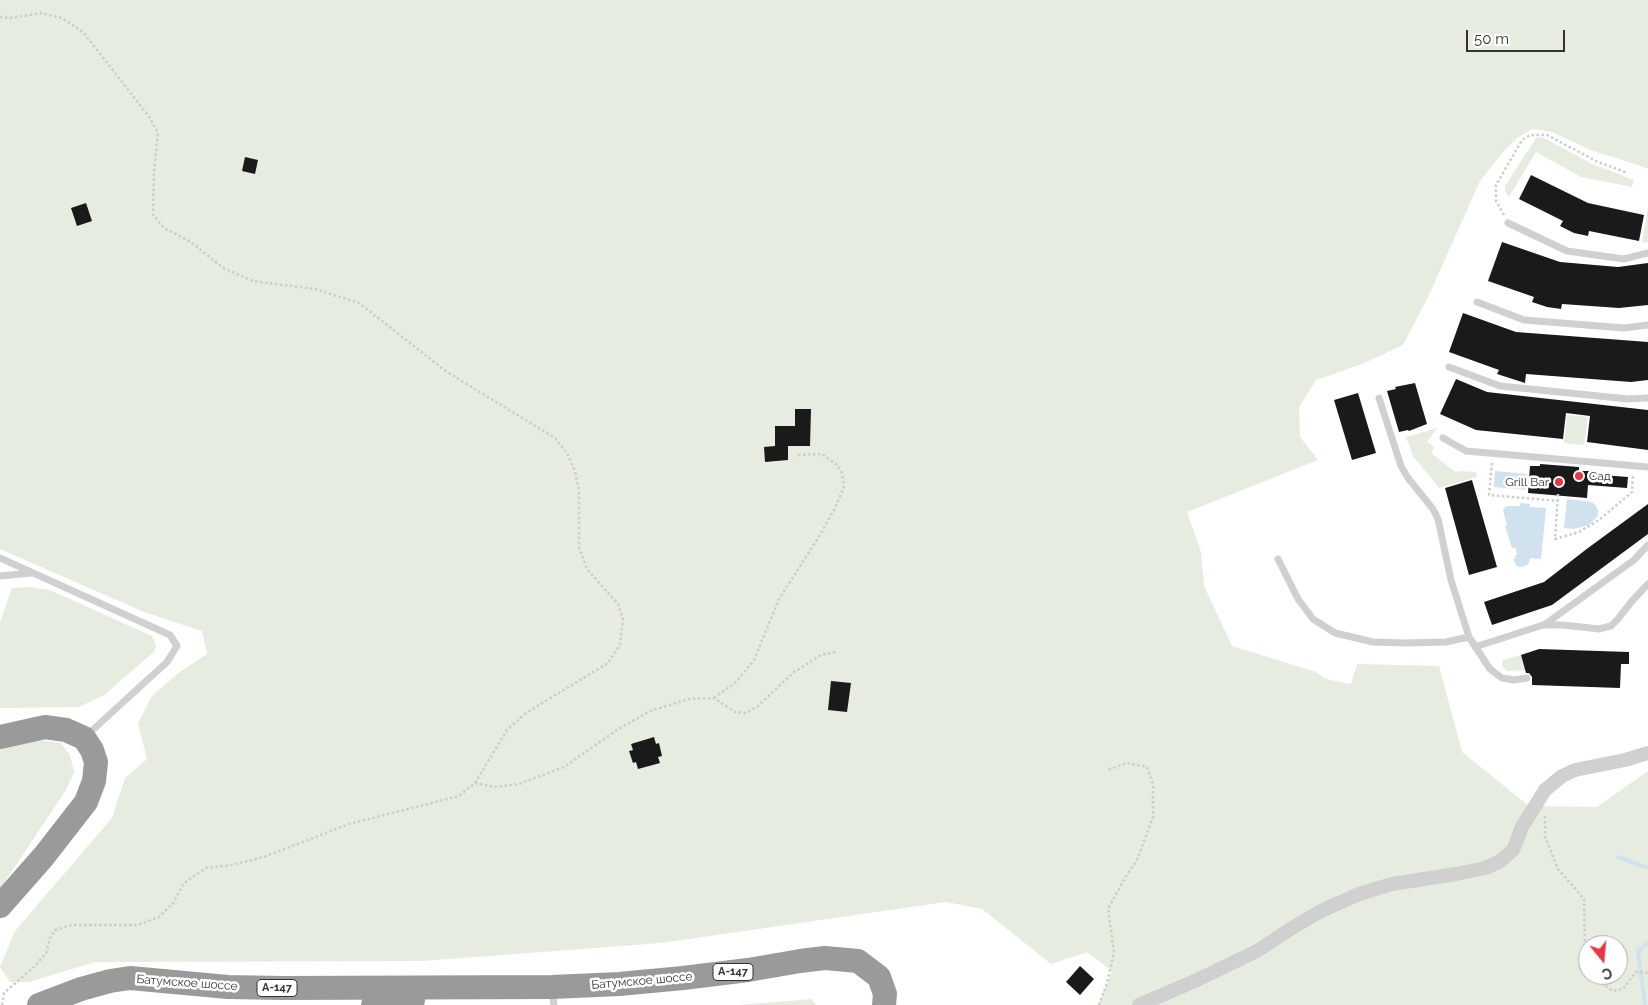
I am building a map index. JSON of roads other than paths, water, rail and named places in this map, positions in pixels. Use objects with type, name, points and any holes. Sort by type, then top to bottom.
[{"type":"highway","points":[[0,737],[45,727],[66,730],[84,738],[92,750],[96,762],[94,781],[86,802],[44,856],[0,906]]},
{"type":"highway","name":"Батумское шоссе","points":[[39,1005],[81,989],[130,978],[304,996],[519,988],[553,996],[619,984],[748,970],[825,958],[858,961],[879,977],[885,994],[884,1005]]},
{"type":"highway","name":"Батумское шоссе","points":[[373,1005],[519,988]]},
{"type":"street","points":[[1140,1005],[1257,951],[1321,911],[1359,894],[1392,884],[1485,868],[1500,862],[1512,850],[1522,827],[1545,790],[1562,776],[1575,770],[1626,760],[1648,753]]},
{"type":"lane","points":[[1508,222],[1567,252],[1624,259],[1648,253]]},
{"type":"lane","points":[[1477,302],[1524,320],[1624,328],[1648,325]]},
{"type":"lane","points":[[1449,367],[1500,386],[1628,400],[1648,398]]},
{"type":"lane","points":[[1379,398],[1401,466],[1438,519],[1451,580],[1469,637],[1490,669],[1502,678],[1514,680],[1527,678]]},
{"type":"lane","points":[[1443,438],[1466,451],[1648,467]]},
{"type":"lane","points":[[1475,647],[1543,625],[1634,560],[1648,545]]},
{"type":"lane","points":[[0,558],[170,635],[177,646],[167,662],[84,738]]},
{"type":"lane","points":[[1278,559],[1298,600],[1313,619],[1335,633],[1373,642],[1406,643],[1446,642],[1469,637]]},
{"type":"lane","points":[[0,576],[33,573]]},
{"type":"lane","points":[[1543,625],[1599,628],[1611,626],[1648,584]]},
{"type":"water","points":[[1495,471],[1527,474],[1526,490],[1494,487]]},
{"type":"water","points":[[1567,499],[1592,502],[1598,511],[1597,517],[1589,525],[1573,529],[1564,528]]},
{"type":"water","points":[[1520,503],[1530,504],[1530,507],[1546,508],[1541,559],[1530,558],[1526,566],[1519,567],[1513,559],[1515,559],[1517,554],[1515,547],[1512,548],[1505,526],[1507,525],[1503,510],[1506,506],[1520,506]]},
{"type":"waterway","points":[[1618,857],[1648,868]]},
{"type":"waterway","points":[[1645,1005],[1638,952],[1648,942]]},
{"type":"place","name":"Сад","points":[[1579,476]]},
{"type":"place","name":"Grill Bar","points":[[1559,482]]}]
